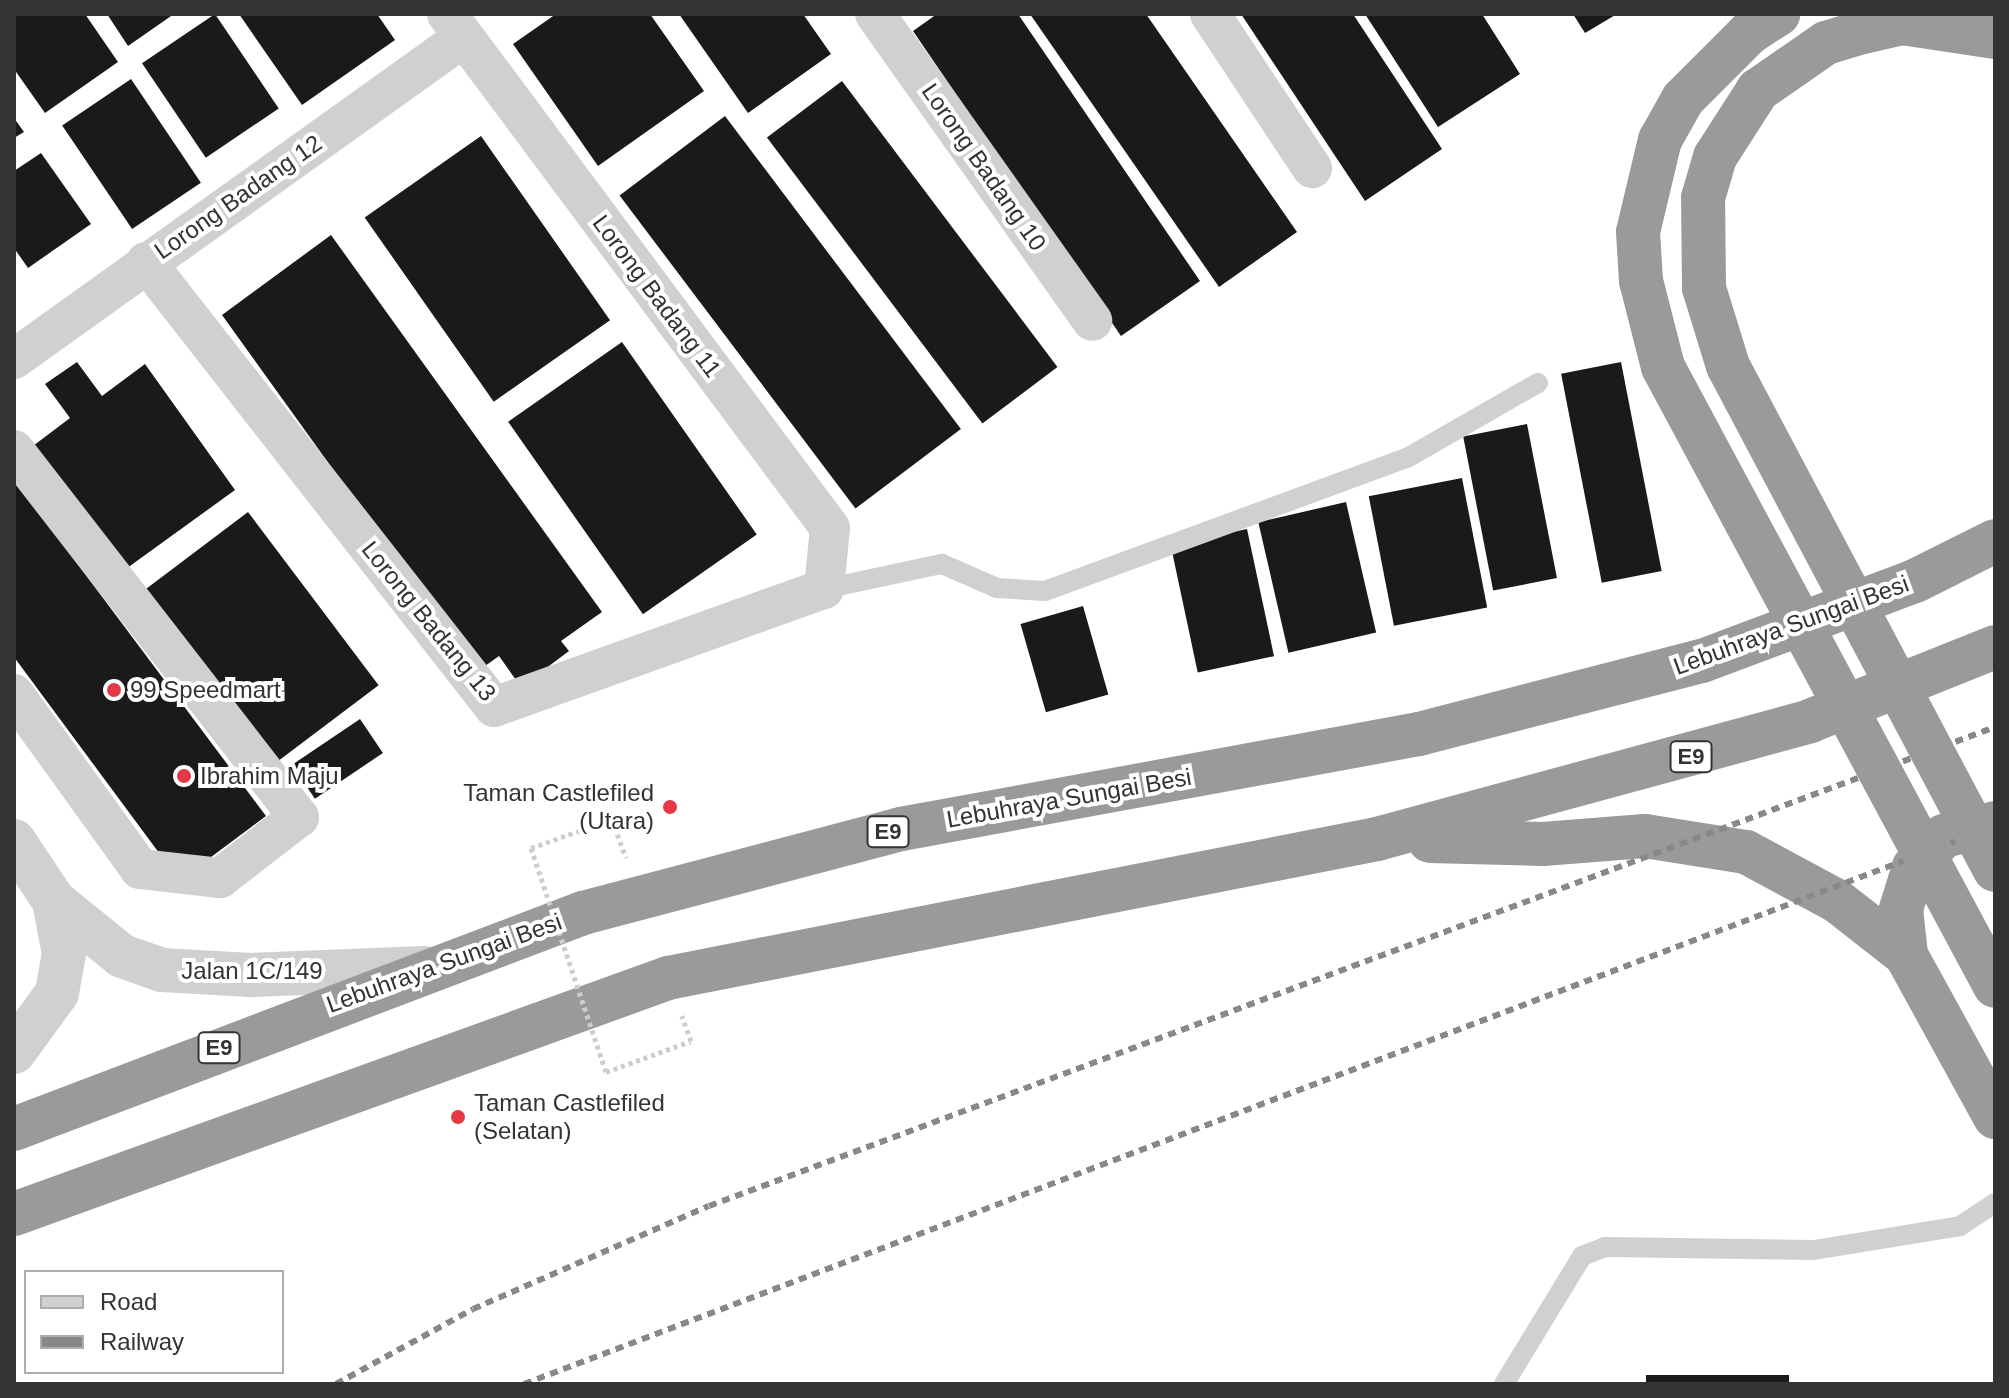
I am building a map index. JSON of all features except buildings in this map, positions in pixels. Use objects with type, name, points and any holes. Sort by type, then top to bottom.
[{"type":"highway","points":[[1778,14],[1683,99],[1660,140],[1638,232],[1641,281],[1663,367],[1995,986]]},
{"type":"highway","points":[[1995,37],[1902,23],[1826,43],[1758,90],[1715,157],[1703,198],[1704,288],[1728,366],[1995,870]]},
{"type":"highway","points":[[1915,581],[1995,517]]},
{"type":"highway","name":"Lebuhraya Sungai Besi","points":[[14,1129],[424,968],[640,898],[901,829],[1419,734],[1702,661],[1915,581],[1995,541]]},
{"type":"highway","name":"E9","points":[[14,1214],[668,978],[1377,839],[1810,721],[1995,647]]},
{"type":"highway","points":[[1995,823],[1944,836],[1914,867],[1901,909],[1906,955],[1995,1117]]},
{"type":"highway","points":[[1377,839],[1543,844],[1645,836],[1710,843],[1789,872],[1906,955]]},
{"type":"street","name":"Lorong Badang 10","points":[[875,14],[1092,321]]},
{"type":"street","points":[[1210,14],[1312,168]]},
{"type":"street","name":"Lorong Badang 12","points":[[14,359],[456,26]]},
{"type":"street","name":"Lorong Badang 11","points":[[456,26],[830,528],[824,589]]},
{"type":"street","name":"Lorong Badang 13","points":[[146,262],[494,707],[824,589]]},
{"type":"street","points":[[14,450],[299,817],[220,878],[140,869],[14,694]]},
{"type":"street","name":"Jalan 1C/149","points":[[14,841],[54,901],[122,956],[162,970],[251,975],[424,968]]},
{"type":"street","name":"Jalan 1C/149","points":[[14,1052],[57,993],[64,954],[54,901]]},
{"type":"lane","points":[[824,589],[942,564],[997,588],[1045,591],[1407,458],[1538,383]]},
{"type":"lane","points":[[1504,1384],[1582,1256],[1606,1247],[1814,1250],[1960,1226],[1995,1203]]},
{"type":"path","points":[[640,898],[612,819],[531,848],[606,1072],[691,1041],[668,978]]},
{"type":"railway","points":[[336,1384],[473,1309],[709,1206],[1995,727]]},
{"type":"railway","points":[[524,1384],[1995,826]]},
{"type":"place","name":"99 Speedmart","points":[[114,690]]},
{"type":"place","name":"Ibrahim Maju","points":[[184,776]]},
{"type":"place","name":"Taman Castlefiled (Utara)","points":[[670,807]]},
{"type":"place","name":"Taman Castlefiled (Selatan)","points":[[458,1117]]}]
